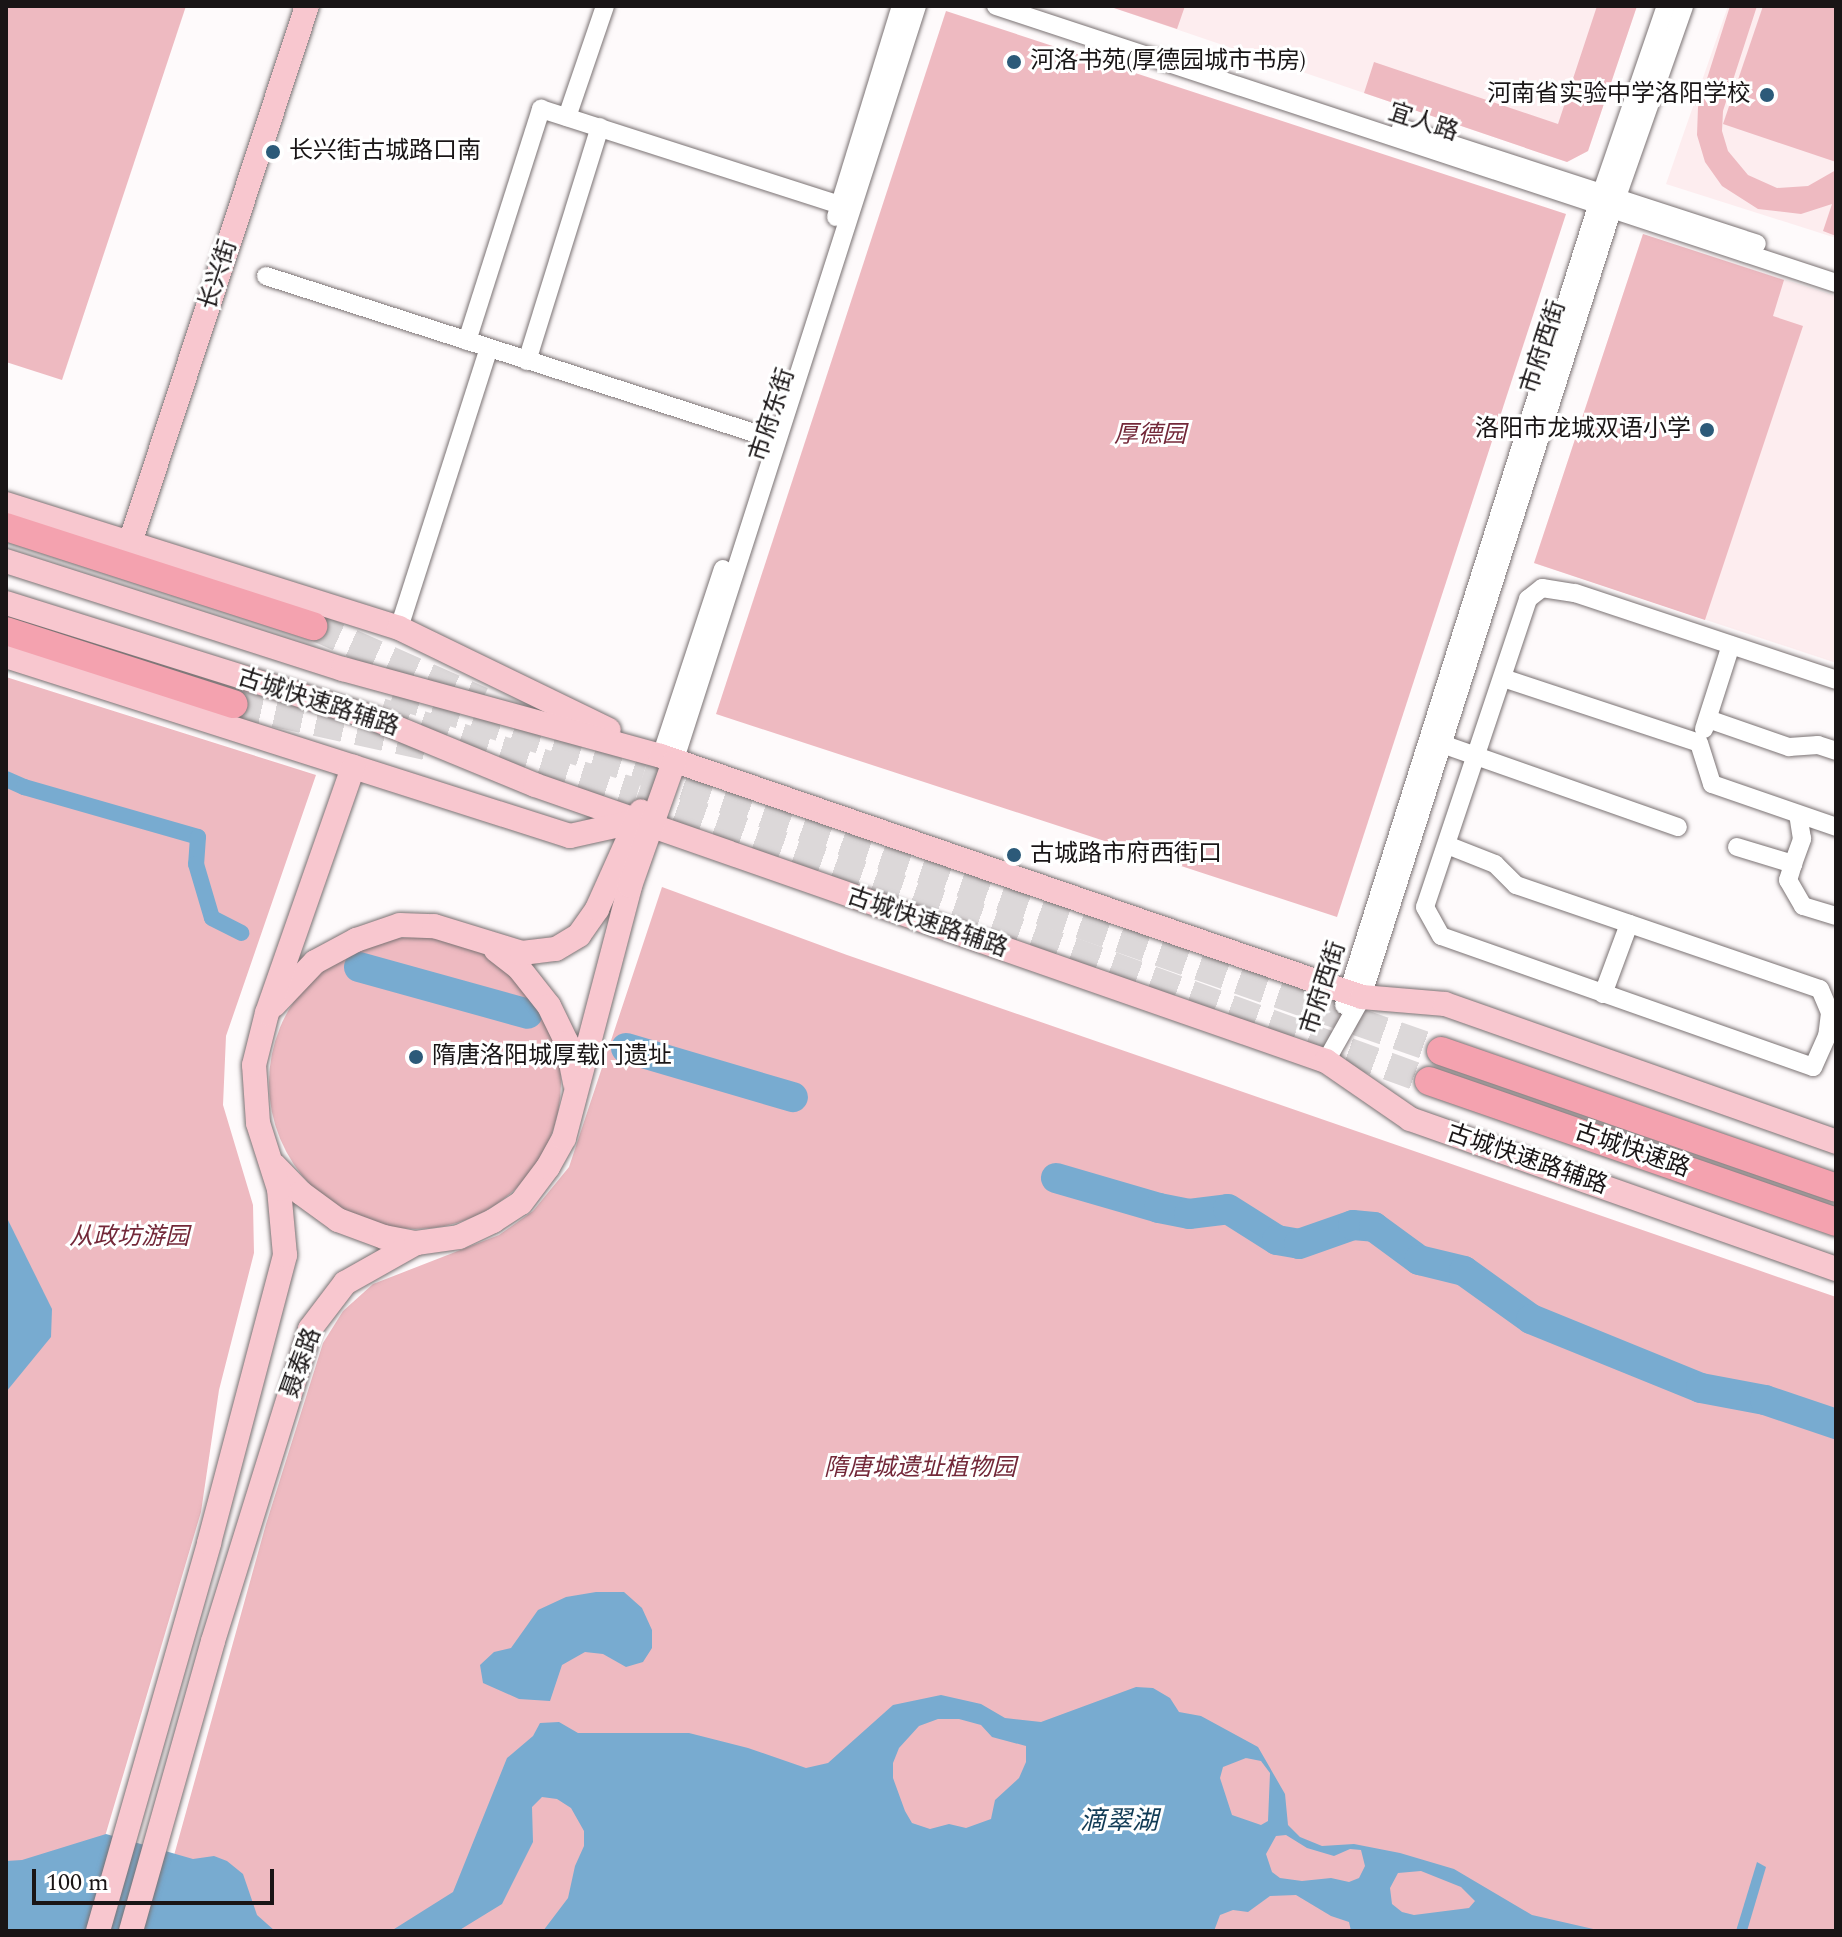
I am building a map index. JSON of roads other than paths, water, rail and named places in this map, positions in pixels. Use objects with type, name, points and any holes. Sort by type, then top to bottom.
[{"type":"highway","points":[[6,527],[313,626]]},
{"type":"highway","points":[[6,631],[234,704]]},
{"type":"highway","name":"古城快速路","points":[[1441,1051],[1836,1188]]},
{"type":"highway","name":"古城快速路","points":[[1429,1081],[1836,1222]]},
{"type":"main road","name":"长兴街","points":[[123,541],[292,6]]},
{"type":"main road","name":"长兴街","points":[[123,541],[307,6]]},
{"type":"main road","points":[[6,504],[399,628],[668,759]]},
{"type":"main road","name":"古城快速路辅路","points":[[6,561],[343,669],[668,759],[1355,995],[1445,1004],[1836,1142]]},
{"type":"main road","name":"古城快速路辅路","points":[[6,603],[370,717],[535,785],[1326,1061],[1410,1119],[1836,1269]]},
{"type":"main road","points":[[6,656],[570,836],[644,824]]},
{"type":"main road","name":"市府东街","points":[[644,824],[668,759]]},
{"type":"main road","name":"聂泰路","points":[[98,1931],[203,1565],[285,1255],[279,1189],[258,1123],[254,1065],[267,1013],[353,767]]},
{"type":"main road","points":[[267,1013],[315,962],[356,940],[400,925],[434,926],[480,937],[522,953],[556,949],[579,935],[644,824]]},
{"type":"main road","name":"聂泰路","points":[[131,1931],[234,1573],[310,1329],[345,1283],[416,1243],[459,1237],[521,1203],[564,1138],[644,824]]},
{"type":"main road","points":[[480,937],[519,968],[549,1006],[567,1043],[577,1089]]},
{"type":"main road","points":[[271,1162],[301,1193],[338,1220],[384,1237],[416,1243]]},
{"type":"street","points":[[567,117],[605,6]]},
{"type":"street","name":"市府东街","points":[[668,759],[901,6]]},
{"type":"street","name":"市府东街","points":[[668,759],[917,6]]},
{"type":"street","name":"宜人路","points":[[996,6],[1607,202],[1836,271]]},
{"type":"street","name":"宜人路","points":[[1030,6],[1836,283]]},
{"type":"street","name":"市府西街","points":[[1326,1061],[1355,995],[1442,744],[1666,6]]},
{"type":"street","name":"市府西街","points":[[1355,995],[1607,202],[1684,6]]},
{"type":"street","points":[[467,341],[541,109],[840,205]]},
{"type":"street","points":[[527,361],[600,127]]},
{"type":"street","points":[[266,276],[767,437]]},
{"type":"street","points":[[399,628],[489,348]]},
{"type":"street","points":[[1447,845],[1495,864],[1516,885],[1820,989],[1830,1013],[1827,1036],[1813,1067],[1441,936],[1425,907],[1528,599],[1542,588],[1575,593],[1836,680]]},
{"type":"street","points":[[1731,645],[1699,743],[1712,784],[1836,827]]},
{"type":"street","points":[[1503,678],[1699,743]]},
{"type":"street","points":[[1708,719],[1789,747],[1818,745],[1836,751]]},
{"type":"street","points":[[1442,744],[1678,827]]},
{"type":"street","points":[[1798,814],[1802,839],[1788,880],[1803,906],[1836,916]]},
{"type":"street","points":[[1737,847],[1793,864]]},
{"type":"street","points":[[1603,994],[1629,924]]},
{"type":"water","points":[[6,1216],[52,1309],[51,1337],[6,1392]]},
{"type":"water","points":[[596,1592],[624,1592],[642,1608],[652,1630],[652,1648],[643,1662],[626,1667],[603,1654],[585,1652],[562,1665],[550,1701],[519,1699],[483,1683],[480,1665],[494,1652],[511,1648],[538,1610],[566,1597]]},
{"type":"water","name":"滴翠湖","points":[[1136,1687],[1153,1688],[1170,1698],[1179,1712],[1201,1716],[1258,1747],[1285,1794],[1288,1825],[1300,1837],[1322,1846],[1354,1844],[1400,1853],[1454,1869],[1532,1915],[1602,1931],[1351,1931],[1349,1922],[1331,1916],[1296,1895],[1270,1896],[1248,1912],[1233,1910],[1220,1915],[1214,1931],[543,1931],[568,1898],[575,1866],[584,1846],[584,1831],[571,1808],[557,1799],[542,1797],[532,1807],[533,1842],[502,1904],[458,1931],[391,1931],[453,1892],[507,1758],[533,1736],[540,1723],[559,1722],[578,1733],[689,1733],[748,1748],[806,1768],[828,1763],[893,1705],[941,1695],[981,1704],[1005,1718],[1041,1722]],"holes":[[[938,1719],[959,1719],[981,1725],[992,1737],[1026,1746],[1026,1762],[1019,1778],[995,1800],[991,1819],[966,1828],[949,1824],[930,1829],[912,1823],[893,1778],[893,1763],[899,1748],[919,1726]],[[1246,1758],[1261,1761],[1270,1773],[1268,1821],[1261,1825],[1232,1815],[1220,1778],[1223,1767]],[[1286,1835],[1307,1848],[1334,1856],[1350,1849],[1361,1850],[1365,1866],[1359,1878],[1349,1882],[1331,1878],[1302,1881],[1280,1878],[1272,1872],[1266,1854],[1276,1836]],[[1421,1871],[1461,1887],[1475,1901],[1469,1908],[1414,1915],[1402,1912],[1392,1904],[1390,1888],[1398,1873]]]},
{"type":"water","points":[[106,1834],[193,1859],[214,1856],[227,1861],[243,1874],[257,1915],[275,1931],[6,1931],[6,1861],[22,1860]]},
{"type":"water","points":[[1757,1862],[1766,1867],[1747,1931],[1736,1931]]},
{"type":"waterway","points":[[6,779],[24,787],[198,837],[196,864],[212,918],[241,933]]},
{"type":"waterway","points":[[359,967],[528,1014]]},
{"type":"waterway","points":[[626,1048],[793,1097]]},
{"type":"waterway","points":[[1056,1178],[1189,1214],[1228,1209],[1277,1240],[1299,1244],[1353,1225],[1374,1227],[1419,1260],[1464,1271],[1531,1319],[1701,1388],[1765,1400],[1836,1424]]},
{"type":"tunnel","points":[[313,626],[482,701]]},
{"type":"tunnel","points":[[393,694],[644,772],[1441,1051]]},
{"type":"tunnel","points":[[234,704],[429,747]]},
{"type":"tunnel","points":[[381,712],[638,793],[1429,1081]]},
{"type":"place","name":"河洛书苑(厚德园城市书房)","points":[[1014,62]]},
{"type":"place","name":"河南省实验中学洛阳学校","points":[[1767,95]]},
{"type":"place","name":"长兴街古城路口南","points":[[273,152]]},
{"type":"place","name":"洛阳市龙城双语小学","points":[[1707,430]]},
{"type":"place","name":"古城路市府西街口","points":[[1014,855]]},
{"type":"place","name":"隋唐洛阳城厚载门遗址","points":[[416,1057]]},
{"type":"park label","name":"厚德园","points":[[1150,436]]},
{"type":"park label","name":"从政坊游园","points":[[129,1238]]},
{"type":"park label","name":"隋唐城遗址植物园","points":[[920,1469]]}]
